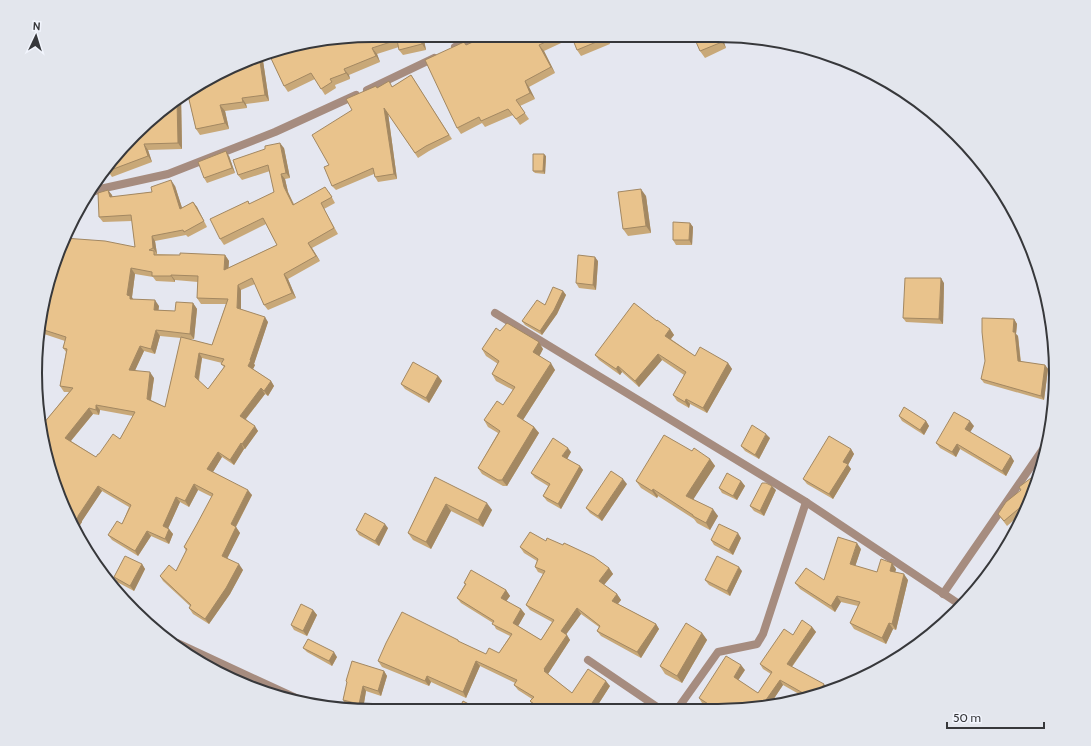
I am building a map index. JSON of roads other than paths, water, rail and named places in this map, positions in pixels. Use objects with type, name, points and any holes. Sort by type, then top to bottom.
[{"type":"street","points":[[97,190],[168,174],[275,132],[380,84],[466,42]]},
{"type":"street","points":[[495,313],[806,502],[956,602]]},
{"type":"street","points":[[943,594],[1039,455]]},
{"type":"street","points":[[681,704],[718,652],[757,644],[763,634],[806,502]]},
{"type":"street","points":[[191,650],[282,691]]},
{"type":"street","points":[[588,660],[653,704]]}]
